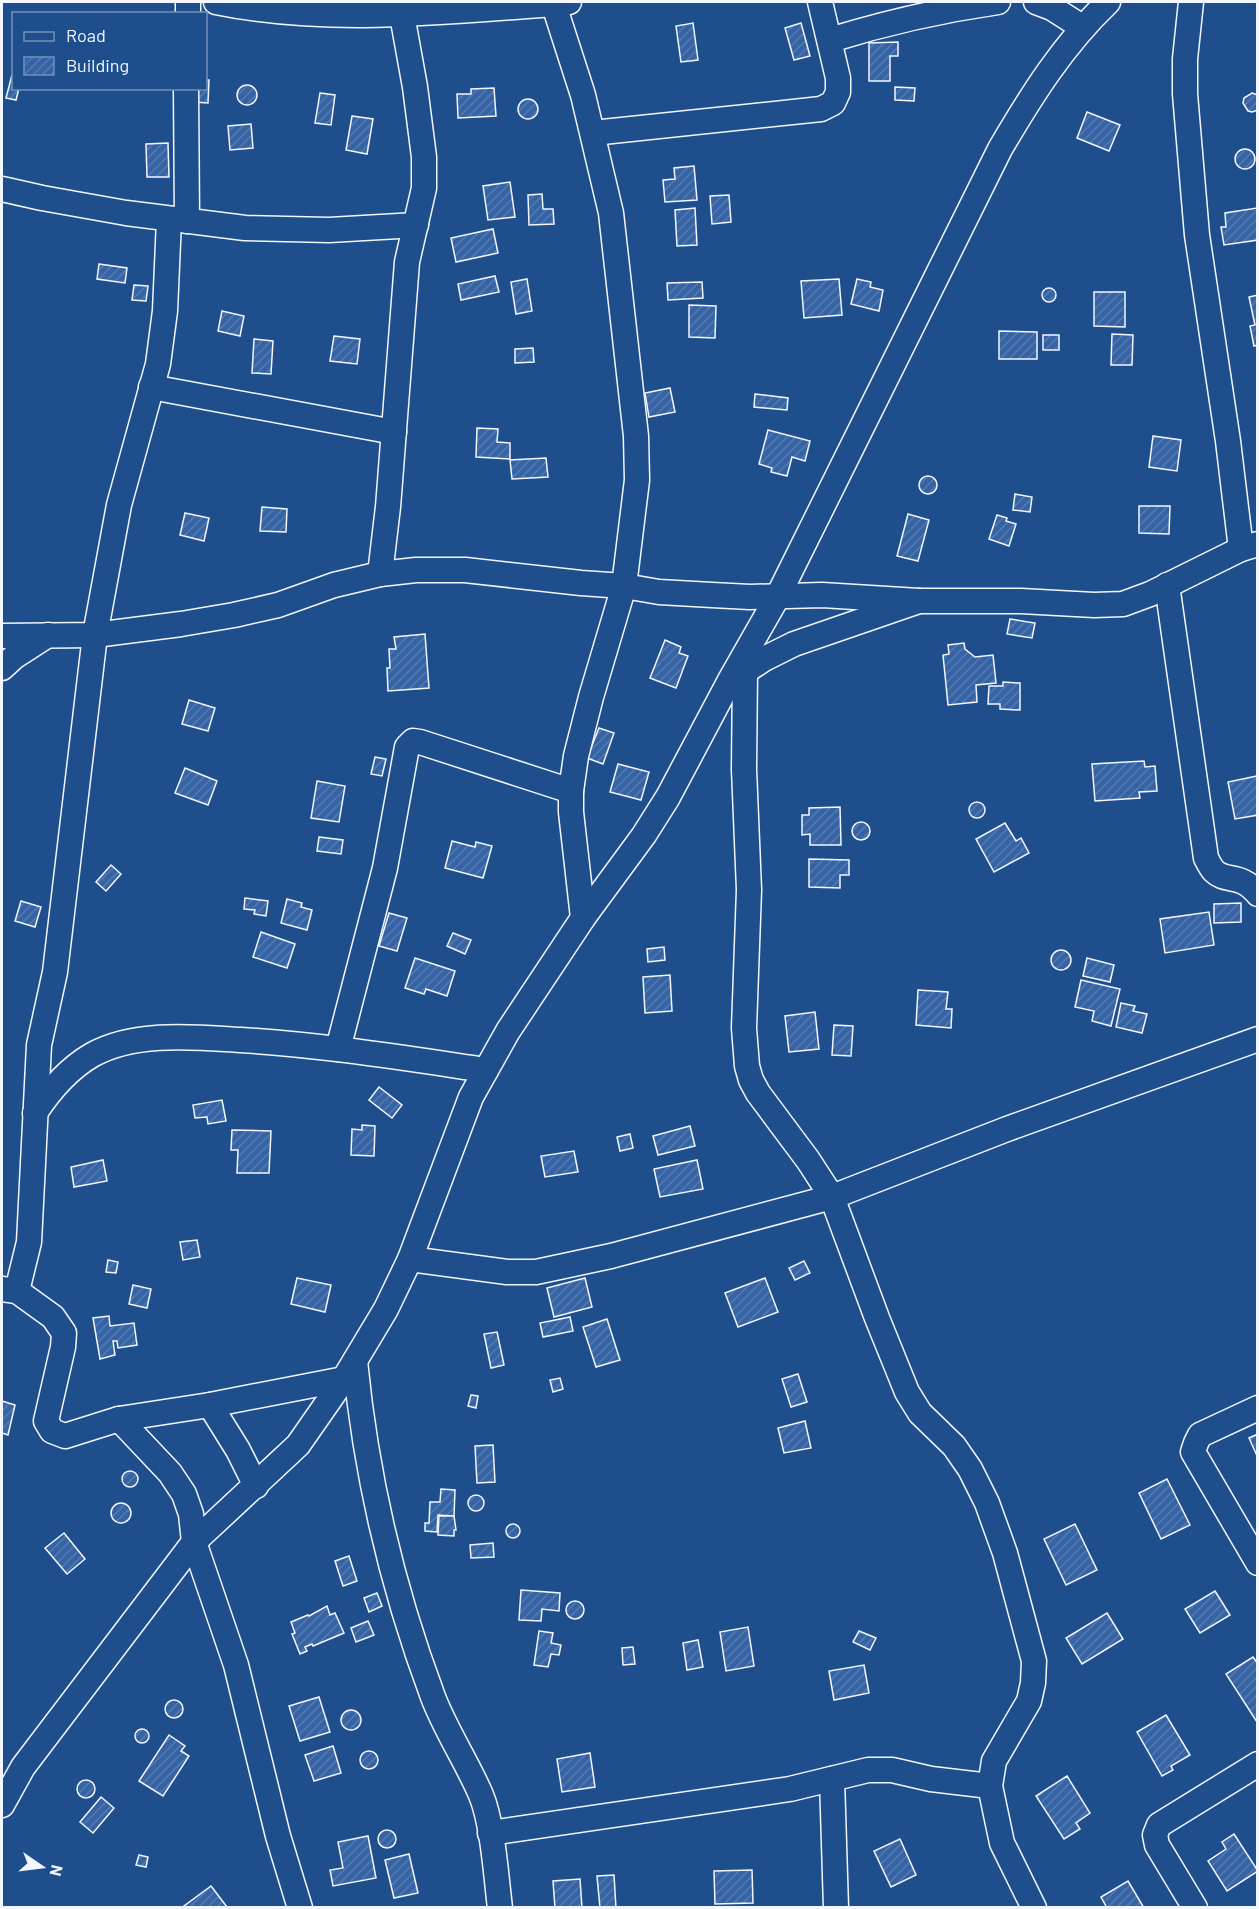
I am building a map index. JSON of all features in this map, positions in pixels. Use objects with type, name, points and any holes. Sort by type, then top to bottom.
[{"type":"street","points":[[216,2],[287,13],[402,15],[558,2],[584,95],[611,213],[636,436],[638,480],[624,586],[591,697],[576,756],[571,791],[583,918]]},
{"type":"street","points":[[593,133],[821,109],[833,103],[838,92],[838,78],[820,2]]},
{"type":"street","points":[[830,40],[928,15],[998,2]]},
{"type":"street","points":[[1036,2],[1052,8],[1082,27]]},
{"type":"street","points":[[2,1805],[23,1767],[194,1542],[298,1445],[349,1370],[386,1309],[410,1259],[471,1097],[508,1031],[583,918],[644,835],[737,676],[1000,149],[1056,59],[1082,27],[1108,2]]},
{"type":"street","points":[[2,636],[95,635],[234,615],[278,604],[334,585],[380,574],[416,570],[465,570],[712,596],[870,597],[919,601],[1123,604],[1150,594],[1249,546],[1228,441],[1197,235],[1185,94],[1185,59],[1191,2]]},
{"type":"street","points":[[380,574],[388,507],[407,262],[424,188],[424,158],[415,87],[402,15]]},
{"type":"street","points":[[186,90],[178,220],[158,364],[119,505],[95,635],[56,963],[39,1046],[29,1242],[9,1290],[53,1317],[64,1333],[63,1347],[46,1421],[52,1431],[65,1436],[119,1419],[210,1405],[349,1370]]},
{"type":"street","points":[[2,189],[42,198],[178,220],[245,228],[329,230],[416,225]]},
{"type":"street","points":[[151,387],[394,432]]},
{"type":"street","points":[[1167,585],[1206,858],[1213,871],[1222,876],[1248,883],[1257,894]]},
{"type":"street","points":[[737,676],[794,644],[919,601]]},
{"type":"street","points":[[2,669],[14,657],[48,635]]},
{"type":"street","points":[[737,676],[744,769],[748,890],[744,1028],[747,1066],[758,1093],[808,1160],[832,1197],[907,1392],[920,1413],[954,1446],[970,1469],[987,1503],[1005,1553],[1034,1661],[1033,1683],[1029,1701],[994,1761],[990,1786],[1002,1844],[1034,1908]]},
{"type":"street","points":[[338,1049],[385,868],[407,747],[413,741],[420,742],[571,791]]},
{"type":"street","points":[[35,1113],[61,1079],[93,1054],[126,1042],[164,1037],[278,1042],[486,1070]]},
{"type":"street","points":[[410,1259],[507,1272],[536,1272],[611,1256],[832,1197],[1007,1129],[1257,1039]]},
{"type":"street","points":[[349,1370],[392,1569],[434,1698],[482,1797],[490,1833],[500,1908]]},
{"type":"street","points":[[210,1405],[238,1450],[256,1486]]},
{"type":"street","points":[[1257,1408],[1200,1435],[1193,1452],[1257,1563]]},
{"type":"street","points":[[119,1419],[170,1473],[184,1494],[191,1514],[194,1542],[236,1665],[278,1836],[300,1908]]},
{"type":"street","points":[[1195,1908],[1157,1845],[1155,1835],[1159,1825],[1257,1764]]},
{"type":"street","points":[[490,1833],[790,1789],[868,1770],[892,1770],[931,1779],[990,1786]]},
{"type":"street","points":[[832,1779],[836,1908]]},
{"type":"building","points":[[693,23],[698,60],[681,62],[676,26]]},
{"type":"building","points":[[801,23],[810,56],[794,60],[785,28]]},
{"type":"building","points":[[898,42],[898,56],[890,56],[890,81],[869,81],[869,43]]},
{"type":"building","points":[[12,75],[12,90],[18,90],[16,100],[6,98]]},
{"type":"building","points":[[207,80],[209,80],[208,103],[194,102],[195,90],[207,90]]},
{"type":"building","points":[[247,85],[254,88],[257,95],[254,102],[247,105],[240,102],[237,95],[240,88]]},
{"type":"building","points":[[895,87],[915,88],[914,101],[895,100]]},
{"type":"building","points":[[494,88],[496,116],[458,118],[457,94],[471,94],[471,89]]},
{"type":"building","points":[[320,93],[335,95],[331,125],[315,123]]},
{"type":"building","points":[[1252,93],[1258,95],[1258,110],[1252,112],[1248,111],[1243,103],[1244,98]]},
{"type":"building","points":[[528,99],[535,102],[538,109],[535,116],[528,119],[521,116],[518,109],[521,102]]},
{"type":"building","points":[[1087,112],[1120,125],[1109,151],[1077,138]]},
{"type":"building","points":[[352,116],[373,119],[367,154],[346,150]]},
{"type":"building","points":[[251,124],[253,148],[230,150],[228,126]]},
{"type":"building","points":[[168,143],[169,177],[147,177],[146,144]]},
{"type":"building","points":[[1245,149],[1252,152],[1255,159],[1252,166],[1245,169],[1238,166],[1235,159],[1238,152]]},
{"type":"building","points":[[694,166],[697,200],[665,202],[663,180],[675,179],[674,168]]},
{"type":"building","points":[[510,182],[515,217],[488,220],[483,186]]},
{"type":"building","points":[[542,194],[543,209],[553,209],[554,224],[529,225],[528,195]]},
{"type":"building","points":[[729,195],[731,222],[712,224],[710,196]]},
{"type":"building","points":[[695,208],[697,245],[677,246],[675,210]]},
{"type":"building","points":[[1257,208],[1258,240],[1224,245],[1221,227],[1226,227],[1225,213]]},
{"type":"building","points":[[493,229],[498,253],[456,262],[451,238]]},
{"type":"building","points":[[99,264],[127,268],[125,283],[97,279]]},
{"type":"building","points":[[495,276],[499,292],[461,300],[458,284]]},
{"type":"building","points":[[527,279],[532,311],[516,314],[511,282]]},
{"type":"building","points":[[839,279],[842,315],[804,318],[801,281]]},
{"type":"building","points":[[857,279],[871,282],[870,287],[883,290],[879,311],[851,304]]},
{"type":"building","points":[[702,282],[703,298],[668,300],[667,283]]},
{"type":"building","points":[[134,285],[148,286],[146,301],[132,300]]},
{"type":"building","points":[[1046,288],[1052,288],[1056,295],[1052,302],[1046,302],[1042,298],[1042,292]]},
{"type":"building","points":[[1094,292],[1125,292],[1125,327],[1094,326]]},
{"type":"building","points":[[1258,295],[1258,345],[1254,346],[1250,326],[1255,325],[1249,297]]},
{"type":"building","points":[[689,305],[716,306],[715,338],[689,337]]},
{"type":"building","points":[[222,311],[244,316],[240,336],[218,331]]},
{"type":"building","points":[[999,331],[1037,332],[1037,359],[999,359]]},
{"type":"building","points":[[1112,334],[1133,335],[1132,365],[1111,365]]},
{"type":"building","points":[[1043,335],[1059,335],[1059,350],[1043,350]]},
{"type":"building","points":[[334,336],[360,339],[357,364],[330,361]]},
{"type":"building","points":[[254,339],[273,341],[271,374],[252,373]]},
{"type":"building","points":[[533,348],[534,362],[515,363],[515,349]]},
{"type":"building","points":[[670,388],[675,412],[649,417],[645,393]]},
{"type":"building","points":[[755,394],[788,398],[787,410],[754,407]]},
{"type":"building","points":[[477,428],[498,429],[497,442],[510,443],[510,459],[476,457]]},
{"type":"building","points":[[768,430],[810,441],[805,461],[792,457],[787,476],[771,472],[772,468],[759,464]]},
{"type":"building","points":[[1153,436],[1181,440],[1177,471],[1149,467]]},
{"type":"building","points":[[546,458],[548,477],[512,479],[510,460]]},
{"type":"building","points":[[924,476],[932,476],[937,481],[935,492],[924,494],[919,489],[919,481]]},
{"type":"building","points":[[1015,494],[1032,497],[1030,512],[1013,510]]},
{"type":"building","points":[[1139,506],[1170,506],[1169,534],[1139,533]]},
{"type":"building","points":[[262,507],[287,509],[286,532],[260,531]]},
{"type":"building","points":[[185,513],[209,518],[204,541],[180,535]]},
{"type":"building","points":[[908,514],[929,520],[918,561],[897,556]]},
{"type":"building","points":[[997,515],[1016,524],[1009,546],[989,539]]},
{"type":"building","points":[[1010,619],[1035,623],[1032,638],[1007,634]]},
{"type":"building","points":[[425,634],[429,688],[388,691],[389,649],[396,649],[394,637]]},
{"type":"building","points":[[665,640],[681,647],[679,653],[688,656],[676,688],[650,678]]},
{"type":"building","points":[[964,643],[965,649],[975,657],[993,655],[996,683],[976,685],[977,702],[948,705],[943,655],[949,654],[948,645]]},
{"type":"building","points":[[1003,682],[1020,683],[1020,710],[1000,709],[1000,704],[988,704],[989,686],[1003,686]]},
{"type":"building","points":[[189,700],[215,708],[208,731],[182,724]]},
{"type":"building","points":[[599,728],[614,733],[603,764],[587,758]]},
{"type":"building","points":[[375,757],[386,759],[382,776],[371,774]]},
{"type":"building","points":[[1144,761],[1145,767],[1155,766],[1157,791],[1139,792],[1140,798],[1095,801],[1092,764]]},
{"type":"building","points":[[618,764],[649,772],[641,800],[610,792]]},
{"type":"building","points":[[185,768],[217,781],[208,805],[175,793]]},
{"type":"building","points":[[1257,776],[1258,815],[1235,819],[1228,782]]},
{"type":"building","points":[[317,781],[345,786],[339,822],[311,818]]},
{"type":"building","points":[[977,802],[985,810],[977,818],[969,810]]},
{"type":"building","points":[[840,807],[841,845],[810,845],[810,834],[802,835],[802,815],[809,815],[809,808]]},
{"type":"building","points":[[861,822],[867,825],[870,831],[867,837],[861,840],[855,837],[852,831],[855,825]]},
{"type":"building","points":[[1005,823],[1016,841],[1021,838],[1029,853],[994,872],[976,839]]},
{"type":"building","points":[[319,837],[343,840],[341,854],[317,851]]},
{"type":"building","points":[[452,841],[475,847],[476,842],[492,846],[483,878],[445,868]]},
{"type":"building","points":[[809,859],[849,860],[849,875],[840,875],[840,888],[809,887]]},
{"type":"building","points":[[111,865],[121,874],[106,891],[96,882]]},
{"type":"building","points":[[245,898],[268,901],[266,916],[254,914],[255,910],[244,909]]},
{"type":"building","points":[[287,899],[302,903],[301,907],[312,910],[307,930],[281,923]]},
{"type":"building","points":[[21,901],[41,907],[35,927],[15,921]]},
{"type":"building","points":[[1241,903],[1241,922],[1214,923],[1214,904]]},
{"type":"building","points":[[1209,912],[1214,945],[1165,953],[1160,919]]},
{"type":"building","points":[[389,913],[407,918],[397,951],[379,946]]},
{"type":"building","points":[[261,932],[295,944],[287,968],[253,957]]},
{"type":"building","points":[[453,933],[471,940],[465,954],[447,946]]},
{"type":"building","points":[[664,947],[665,960],[648,962],[647,949]]},
{"type":"building","points":[[1061,950],[1068,953],[1071,960],[1068,967],[1061,970],[1054,967],[1051,960],[1054,953]]},
{"type":"building","points":[[415,958],[455,971],[447,996],[426,989],[424,994],[405,988]]},
{"type":"building","points":[[1087,958],[1114,965],[1110,982],[1083,976]]},
{"type":"building","points":[[670,975],[672,1011],[645,1013],[643,977]]},
{"type":"building","points":[[1081,980],[1120,989],[1111,1026],[1092,1021],[1094,1011],[1075,1007]]},
{"type":"building","points":[[918,990],[948,992],[946,1009],[952,1009],[951,1028],[916,1025]]},
{"type":"building","points":[[1121,1003],[1135,1006],[1133,1011],[1147,1014],[1142,1033],[1116,1027]]},
{"type":"building","points":[[815,1012],[819,1049],[789,1052],[785,1016]]},
{"type":"building","points":[[834,1025],[853,1026],[851,1056],[832,1055]]},
{"type":"building","points":[[379,1087],[402,1105],[392,1118],[369,1100]]},
{"type":"building","points":[[222,1100],[226,1121],[208,1124],[207,1117],[195,1118],[193,1105]]},
{"type":"building","points":[[362,1125],[375,1126],[374,1156],[351,1155],[352,1129],[362,1130]]},
{"type":"building","points":[[690,1126],[695,1146],[658,1155],[653,1136]]},
{"type":"building","points":[[232,1130],[271,1131],[269,1173],[237,1173],[238,1150],[231,1150]]},
{"type":"building","points":[[630,1134],[633,1148],[620,1151],[617,1137]]},
{"type":"building","points":[[574,1151],[578,1172],[545,1177],[541,1156]]},
{"type":"building","points":[[103,1160],[107,1181],[74,1187],[71,1167]]},
{"type":"building","points":[[697,1160],[703,1189],[660,1197],[654,1169]]},
{"type":"building","points":[[197,1240],[200,1257],[183,1260],[180,1242]]},
{"type":"building","points":[[108,1260],[118,1262],[116,1273],[106,1272]]},
{"type":"building","points":[[804,1261],[810,1273],[795,1280],[789,1268]]},
{"type":"building","points":[[297,1278],[331,1285],[325,1312],[291,1304]]},
{"type":"building","points":[[585,1278],[592,1307],[554,1317],[547,1288]]},
{"type":"building","points":[[765,1278],[778,1312],[738,1327],[725,1293]]},
{"type":"building","points":[[133,1285],[151,1289],[147,1308],[129,1304]]},
{"type":"building","points":[[109,1316],[110,1326],[134,1323],[137,1345],[118,1348],[117,1341],[113,1341],[115,1355],[100,1359],[93,1318]]},
{"type":"building","points":[[570,1317],[573,1331],[543,1337],[540,1323]]},
{"type":"building","points":[[607,1319],[620,1360],[596,1367],[583,1327]]},
{"type":"building","points":[[497,1332],[504,1365],[491,1368],[484,1334]]},
{"type":"building","points":[[798,1374],[807,1402],[791,1407],[782,1379]]},
{"type":"building","points":[[560,1378],[563,1389],[553,1392],[550,1380]]},
{"type":"building","points":[[471,1395],[478,1396],[476,1408],[468,1406]]},
{"type":"building","points":[[2,1401],[15,1405],[8,1435],[2,1433]]},
{"type":"building","points":[[805,1421],[811,1448],[784,1453],[778,1428]]},
{"type":"building","points":[[1258,1434],[1258,1458],[1249,1438]]},
{"type":"building","points":[[493,1445],[495,1482],[477,1483],[475,1446]]},
{"type":"building","points":[[127,1471],[133,1471],[138,1479],[136,1485],[127,1487],[122,1482],[122,1476]]},
{"type":"building","points":[[1167,1479],[1190,1525],[1161,1539],[1139,1493]]},
{"type":"building","points":[[441,1489],[455,1490],[454,1516],[438,1515],[437,1532],[425,1531],[425,1523],[429,1523],[430,1502],[440,1502]]},
{"type":"building","points":[[476,1495],[482,1497],[484,1503],[482,1509],[476,1511],[470,1509],[468,1503],[470,1497]]},
{"type":"building","points":[[121,1503],[128,1506],[131,1513],[128,1520],[121,1523],[114,1520],[111,1513],[114,1506]]},
{"type":"building","points":[[439,1516],[454,1516],[456,1530],[454,1530],[454,1536],[438,1535]]},
{"type":"building","points":[[513,1524],[518,1526],[520,1531],[518,1536],[513,1538],[508,1536],[506,1531],[508,1526]]},
{"type":"building","points":[[1075,1524],[1097,1570],[1066,1585],[1044,1539]]},
{"type":"building","points":[[64,1533],[85,1559],[67,1574],[45,1548]]},
{"type":"building","points":[[493,1543],[494,1557],[471,1558],[470,1545]]},
{"type":"building","points":[[349,1556],[357,1581],[343,1586],[335,1561]]},
{"type":"building","points":[[521,1590],[560,1593],[559,1611],[542,1609],[541,1621],[519,1620]]},
{"type":"building","points":[[1215,1591],[1230,1615],[1200,1633],[1185,1609]]},
{"type":"building","points":[[377,1593],[382,1606],[369,1612],[364,1598]]},
{"type":"building","points":[[575,1601],[581,1604],[584,1610],[581,1616],[575,1619],[569,1616],[566,1610],[569,1604]]},
{"type":"building","points":[[327,1606],[330,1615],[335,1613],[344,1633],[305,1647],[307,1651],[300,1654],[292,1634],[295,1633],[291,1622],[309,1616]]},
{"type":"building","points":[[1107,1613],[1123,1639],[1082,1664],[1066,1638]]},
{"type":"building","points":[[368,1621],[374,1635],[356,1642],[351,1628]]},
{"type":"building","points":[[748,1627],[754,1666],[726,1671],[720,1632]]},
{"type":"building","points":[[539,1631],[553,1633],[551,1643],[561,1645],[559,1655],[551,1654],[548,1667],[534,1665]]},
{"type":"building","points":[[859,1631],[876,1638],[870,1650],[853,1642]]},
{"type":"building","points":[[698,1640],[703,1667],[687,1670],[683,1643]]},
{"type":"building","points":[[633,1647],[635,1664],[623,1665],[622,1648]]},
{"type":"building","points":[[1253,1657],[1258,1664],[1257,1722],[1226,1674]]},
{"type":"building","points":[[864,1665],[869,1693],[834,1700],[829,1671]]},
{"type":"building","points":[[319,1697],[330,1732],[300,1741],[289,1706]]},
{"type":"building","points":[[174,1700],[180,1703],[183,1709],[180,1715],[174,1718],[168,1715],[165,1709],[168,1703]]},
{"type":"building","points":[[351,1710],[358,1713],[361,1720],[358,1727],[351,1730],[344,1727],[341,1720],[344,1713]]},
{"type":"building","points":[[1166,1715],[1190,1755],[1171,1766],[1173,1770],[1162,1776],[1137,1732]]},
{"type":"building","points":[[139,1729],[145,1729],[149,1736],[145,1743],[139,1743],[135,1739],[135,1733]]},
{"type":"building","points":[[169,1735],[185,1746],[181,1751],[189,1756],[163,1796],[139,1781]]},
{"type":"building","points":[[333,1746],[341,1773],[314,1781],[305,1755]]},
{"type":"building","points":[[369,1751],[377,1756],[378,1760],[373,1768],[369,1769],[361,1764],[360,1760],[365,1752]]},
{"type":"building","points":[[590,1753],[595,1787],[562,1792],[557,1759]]},
{"type":"building","points":[[1067,1776],[1090,1813],[1076,1823],[1080,1829],[1064,1839],[1036,1796]]},
{"type":"building","points":[[86,1780],[92,1783],[95,1789],[92,1795],[86,1798],[80,1795],[77,1789],[80,1783]]},
{"type":"building","points":[[101,1797],[114,1808],[93,1833],[80,1822]]},
{"type":"building","points":[[383,1830],[391,1830],[396,1835],[394,1846],[383,1848],[378,1843],[378,1835]]},
{"type":"building","points":[[1234,1834],[1258,1871],[1227,1891],[1208,1861],[1226,1849],[1222,1842]]},
{"type":"building","points":[[368,1836],[376,1878],[333,1886],[330,1870],[343,1868],[338,1842]]},
{"type":"building","points":[[900,1839],[916,1875],[891,1887],[874,1851]]},
{"type":"building","points":[[409,1854],[418,1893],[394,1898],[385,1860]]},
{"type":"building","points":[[139,1855],[148,1857],[146,1867],[136,1865]]},
{"type":"building","points":[[752,1870],[753,1903],[715,1904],[714,1871]]},
{"type":"building","points":[[614,1875],[616,1908],[600,1908],[597,1876]]},
{"type":"building","points":[[580,1879],[582,1908],[555,1908],[553,1881]]},
{"type":"building","points":[[1128,1881],[1144,1908],[1107,1908],[1101,1897]]},
{"type":"building","points":[[211,1886],[227,1907],[185,1908],[184,1906]]}]
